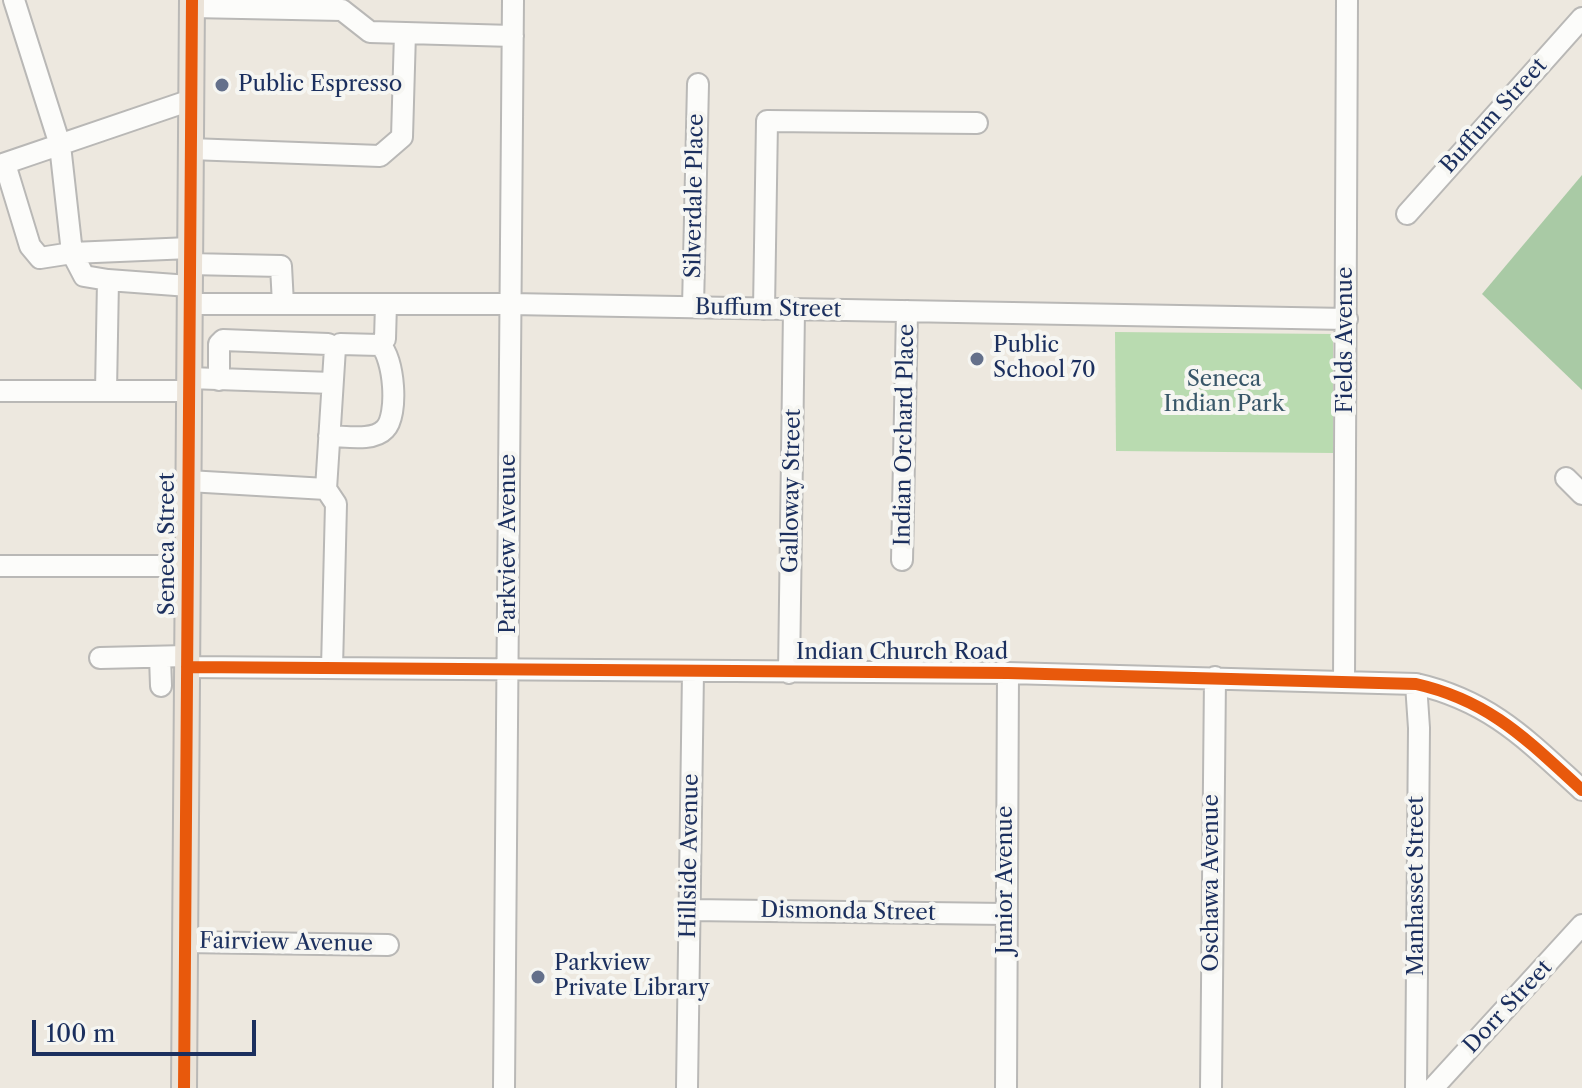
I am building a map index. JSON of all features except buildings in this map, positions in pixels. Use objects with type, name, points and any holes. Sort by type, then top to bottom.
[{"type":"main road","name":"Seneca Street","points":[[184,1088],[192,4]]},
{"type":"street","points":[[14,0],[60,145],[83,252],[84,276],[108,280],[281,266],[283,304]]},
{"type":"street","name":"Parkview Avenue","points":[[504,1088],[513,0]]},
{"type":"street","name":"Fields Avenue","points":[[1344,681],[1347,0]]},
{"type":"street","points":[[192,4],[342,10],[370,32],[513,36]]},
{"type":"street","name":"Buffum Street","points":[[1407,214],[1582,18]]},
{"type":"street","points":[[190,149],[380,156],[402,137],[405,33]]},
{"type":"street","name":"Silverdale Place","points":[[693,307],[698,84]]},
{"type":"street","points":[[189,275],[83,252],[40,258],[30,246],[3,164],[191,100]]},
{"type":"street","points":[[764,309],[767,121],[977,123]]},
{"type":"street","name":"Buffum Street","points":[[189,275],[283,304],[511,304],[1347,319]]},
{"type":"street","points":[[106,391],[108,280]]},
{"type":"street","points":[[380,345],[385,339],[386,304]]},
{"type":"street","name":"Galloway Street","points":[[789,673],[794,310]]},
{"type":"street","name":"Indian Orchard Place","points":[[902,560],[907,311]]},
{"type":"street","points":[[219,380],[219,344],[223,340],[328,344],[335,348]]},
{"type":"street","points":[[329,436],[373,436],[385,429],[392,418],[392,370],[389,352],[380,345],[340,344],[335,348],[332,383],[329,436],[326,489],[336,504],[332,668]]},
{"type":"street","points":[[0,391],[106,391],[219,380],[332,383]]},
{"type":"street","points":[[1566,478],[1582,494]]},
{"type":"street","points":[[188,481],[326,489]]},
{"type":"street","points":[[0,566],[188,566]]},
{"type":"street","points":[[160,657],[161,686]]},
{"type":"street","name":"Indian Church Road","points":[[100,658],[160,657],[187,662],[332,668],[1008,673],[1416,684],[1470,700],[1494,714],[1582,790]]},
{"type":"street","name":"Hillside Avenue","points":[[687,1088],[693,672]]},
{"type":"street","name":"Junior Avenue","points":[[1006,1088],[1008,673]]},
{"type":"street","name":"Oschawa Avenue","points":[[1211,1088],[1215,677]]},
{"type":"street","name":"Manhasset Street","points":[[1416,684],[1419,728],[1416,1088]]},
{"type":"street","name":"Dismonda Street","points":[[690,910],[1006,914]]},
{"type":"street","name":"Dorr Street","points":[[1433,1088],[1582,925]]},
{"type":"street","name":"Fairview Avenue","points":[[184,942],[388,945]]},
{"type":"green space","points":[[1582,175],[1582,390],[1482,294]]},
{"type":"green space","name":"Seneca Indian Park","points":[[1115,332],[1333,334],[1333,453],[1116,451]]},
{"type":"cycle path","points":[[184,1088],[192,0]]},
{"type":"cycle path","points":[[187,667],[1008,673],[1416,684],[1442,691],[1487,712],[1526,739],[1582,790]]},
{"type":"place","name":"Public Espresso","points":[[222,85]]},
{"type":"place","name":"Public School 70","points":[[977,359]]},
{"type":"place","name":"Parkview Private Library","points":[[538,977]]}]
